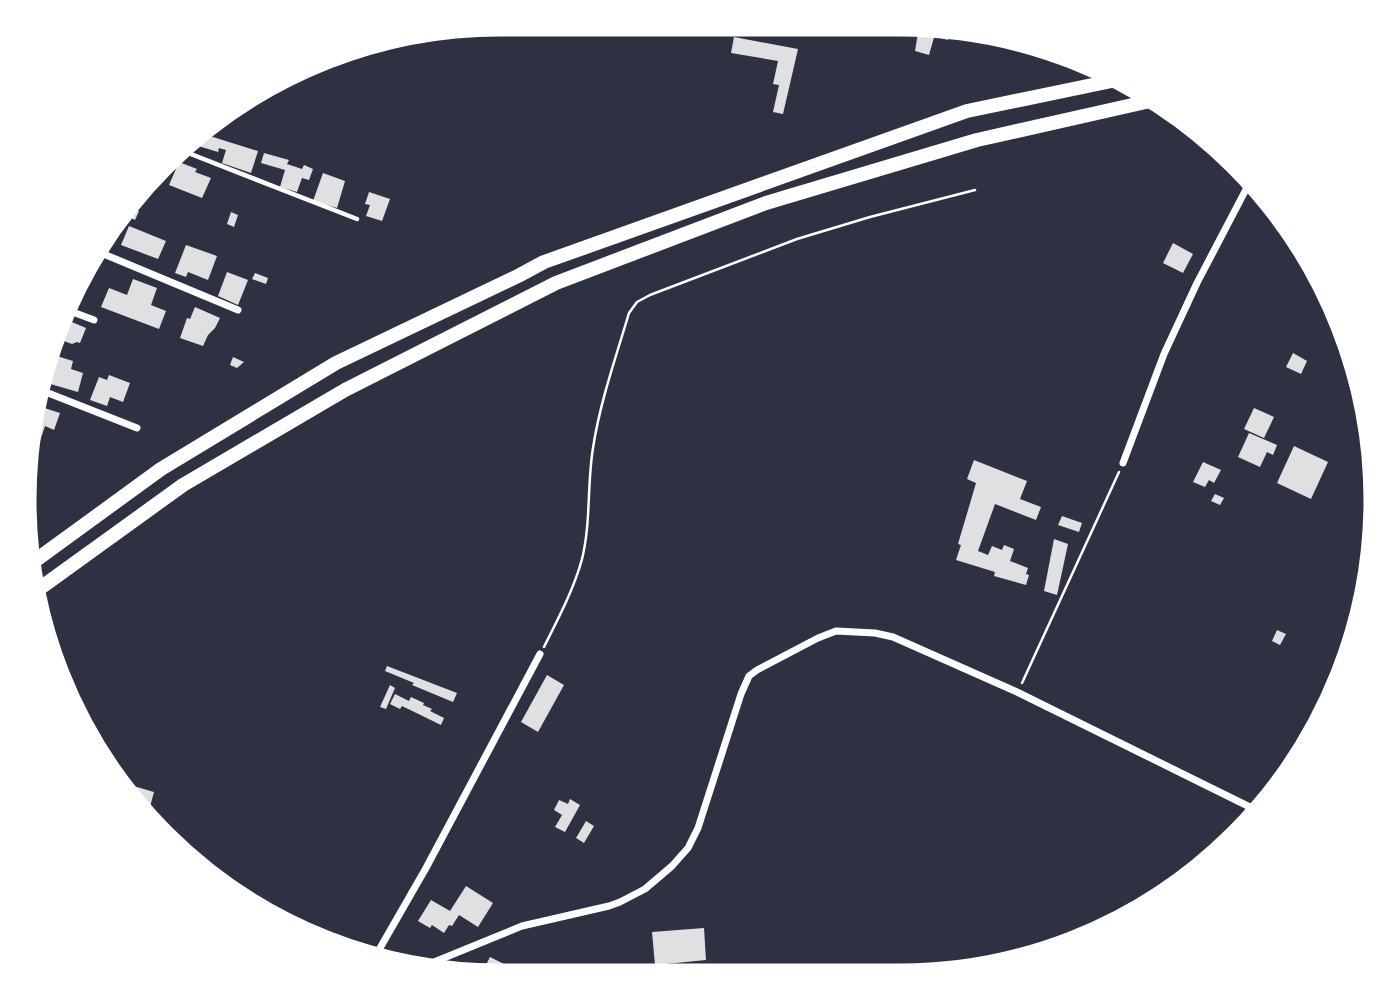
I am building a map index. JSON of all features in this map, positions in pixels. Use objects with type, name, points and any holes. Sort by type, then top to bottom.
[{"type":"highway","points":[[36,560],[161,469],[336,363],[544,262],[967,111],[1110,81]]},
{"type":"highway","points":[[40,588],[183,485],[345,390],[556,283],[779,199],[977,140],[1147,102]]},
{"type":"street","points":[[1123,463],[1164,354],[1197,282],[1248,186]]},
{"type":"street","points":[[101,253],[238,310]]},
{"type":"street","points":[[71,311],[94,320]]},
{"type":"street","points":[[44,391],[137,428]]},
{"type":"street","points":[[433,962],[522,926],[609,906],[645,889],[688,848],[698,828],[741,694],[750,676],[818,638],[836,631],[893,637],[1017,692],[1252,808]]},
{"type":"street","points":[[378,952],[540,654]]},
{"type":"lane","points":[[186,153],[357,219]]},
{"type":"path","points":[[540,654],[582,560],[594,445],[629,313],[637,302],[797,239],[975,190]]},
{"type":"path","points":[[1017,692],[1123,463]]},
{"type":"building","points":[[918,33],[935,33],[929,55],[915,51]]},
{"type":"building","points":[[938,34],[950,35],[948,40],[937,37]]},
{"type":"building","points":[[734,37],[798,49],[783,114],[773,112],[779,85],[773,84],[778,61],[731,53]]},
{"type":"building","points":[[207,135],[258,151],[251,173],[222,163],[226,150],[219,148],[218,152],[195,145]]},
{"type":"building","points":[[264,153],[289,160],[287,164],[302,169],[304,165],[313,169],[309,180],[302,178],[297,192],[280,187],[285,170],[261,163]]},
{"type":"building","points":[[179,162],[211,178],[202,198],[169,185]]},
{"type":"building","points":[[323,173],[345,181],[337,208],[313,201]]},
{"type":"building","points":[[369,192],[390,199],[382,221],[366,216],[370,205],[365,204]]},
{"type":"building","points":[[133,208],[139,211],[135,220],[127,216]]},
{"type":"building","points":[[231,212],[238,215],[234,227],[227,224]]},
{"type":"building","points":[[129,226],[166,241],[158,259],[121,245]]},
{"type":"building","points":[[1173,243],[1193,254],[1183,273],[1163,263]]},
{"type":"building","points":[[186,245],[217,256],[208,280],[188,272],[186,277],[175,273]]},
{"type":"building","points":[[227,272],[248,280],[238,305],[218,296]]},
{"type":"building","points":[[255,273],[268,278],[266,284],[252,279]]},
{"type":"building","points":[[133,279],[157,288],[151,305],[166,311],[159,329],[101,307],[109,288],[127,295]]},
{"type":"building","points":[[195,307],[220,318],[203,346],[180,338],[187,318],[190,319]]},
{"type":"building","points":[[67,320],[86,328],[80,343],[59,343]]},
{"type":"building","points":[[1293,353],[1307,361],[1301,374],[1286,367]]},
{"type":"building","points":[[54,355],[73,361],[71,369],[83,373],[78,392],[46,383]]},
{"type":"building","points":[[233,357],[244,362],[237,368],[230,365]]},
{"type":"building","points":[[109,375],[130,383],[123,402],[110,397],[107,406],[90,400],[99,377],[107,380]]},
{"type":"building","points":[[40,407],[60,413],[54,430],[45,426],[40,441],[36,439]]},
{"type":"building","points":[[1254,408],[1274,417],[1264,438],[1244,429]]},
{"type":"building","points":[[1249,433],[1277,445],[1273,455],[1267,452],[1260,467],[1238,457]]},
{"type":"building","points":[[1294,446],[1328,462],[1311,499],[1277,483]]},
{"type":"building","points":[[974,460],[1027,481],[1020,499],[1041,507],[1036,520],[995,504],[978,551],[988,555],[992,546],[1002,550],[1004,545],[1014,549],[1010,561],[1028,568],[1026,585],[994,576],[995,572],[956,560],[976,483],[967,479]]},
{"type":"building","points":[[1203,462],[1221,470],[1214,483],[1209,480],[1205,487],[1193,482]]},
{"type":"building","points":[[1215,494],[1224,498],[1220,505],[1211,501]]},
{"type":"building","points":[[1062,516],[1082,523],[1079,532],[1058,525]]},
{"type":"building","points":[[1054,539],[1068,544],[1057,595],[1044,591]]},
{"type":"building","points":[[1277,630],[1286,634],[1280,645],[1272,641]]},
{"type":"building","points":[[387,666],[457,693],[453,702],[385,671]]},
{"type":"building","points":[[547,675],[564,685],[538,732],[521,722]]},
{"type":"building","points":[[390,685],[395,688],[386,709],[380,707]]},
{"type":"building","points":[[395,694],[409,701],[411,697],[424,703],[423,705],[432,709],[430,711],[444,718],[441,725],[402,706],[400,709],[390,704]]},
{"type":"building","points":[[128,784],[154,792],[149,809]]},
{"type":"building","points":[[570,799],[580,805],[565,832],[555,827],[562,815],[554,810],[559,800],[568,804]]},
{"type":"building","points":[[586,821],[594,826],[584,843],[576,838]]},
{"type":"building","points":[[466,886],[493,903],[478,927],[459,915],[444,933],[432,925],[430,928],[418,921],[431,900],[450,911]]},
{"type":"building","points":[[704,928],[706,960],[655,965],[652,932]]},
{"type":"building","points":[[490,957],[506,965],[504,968],[485,967]]}]
